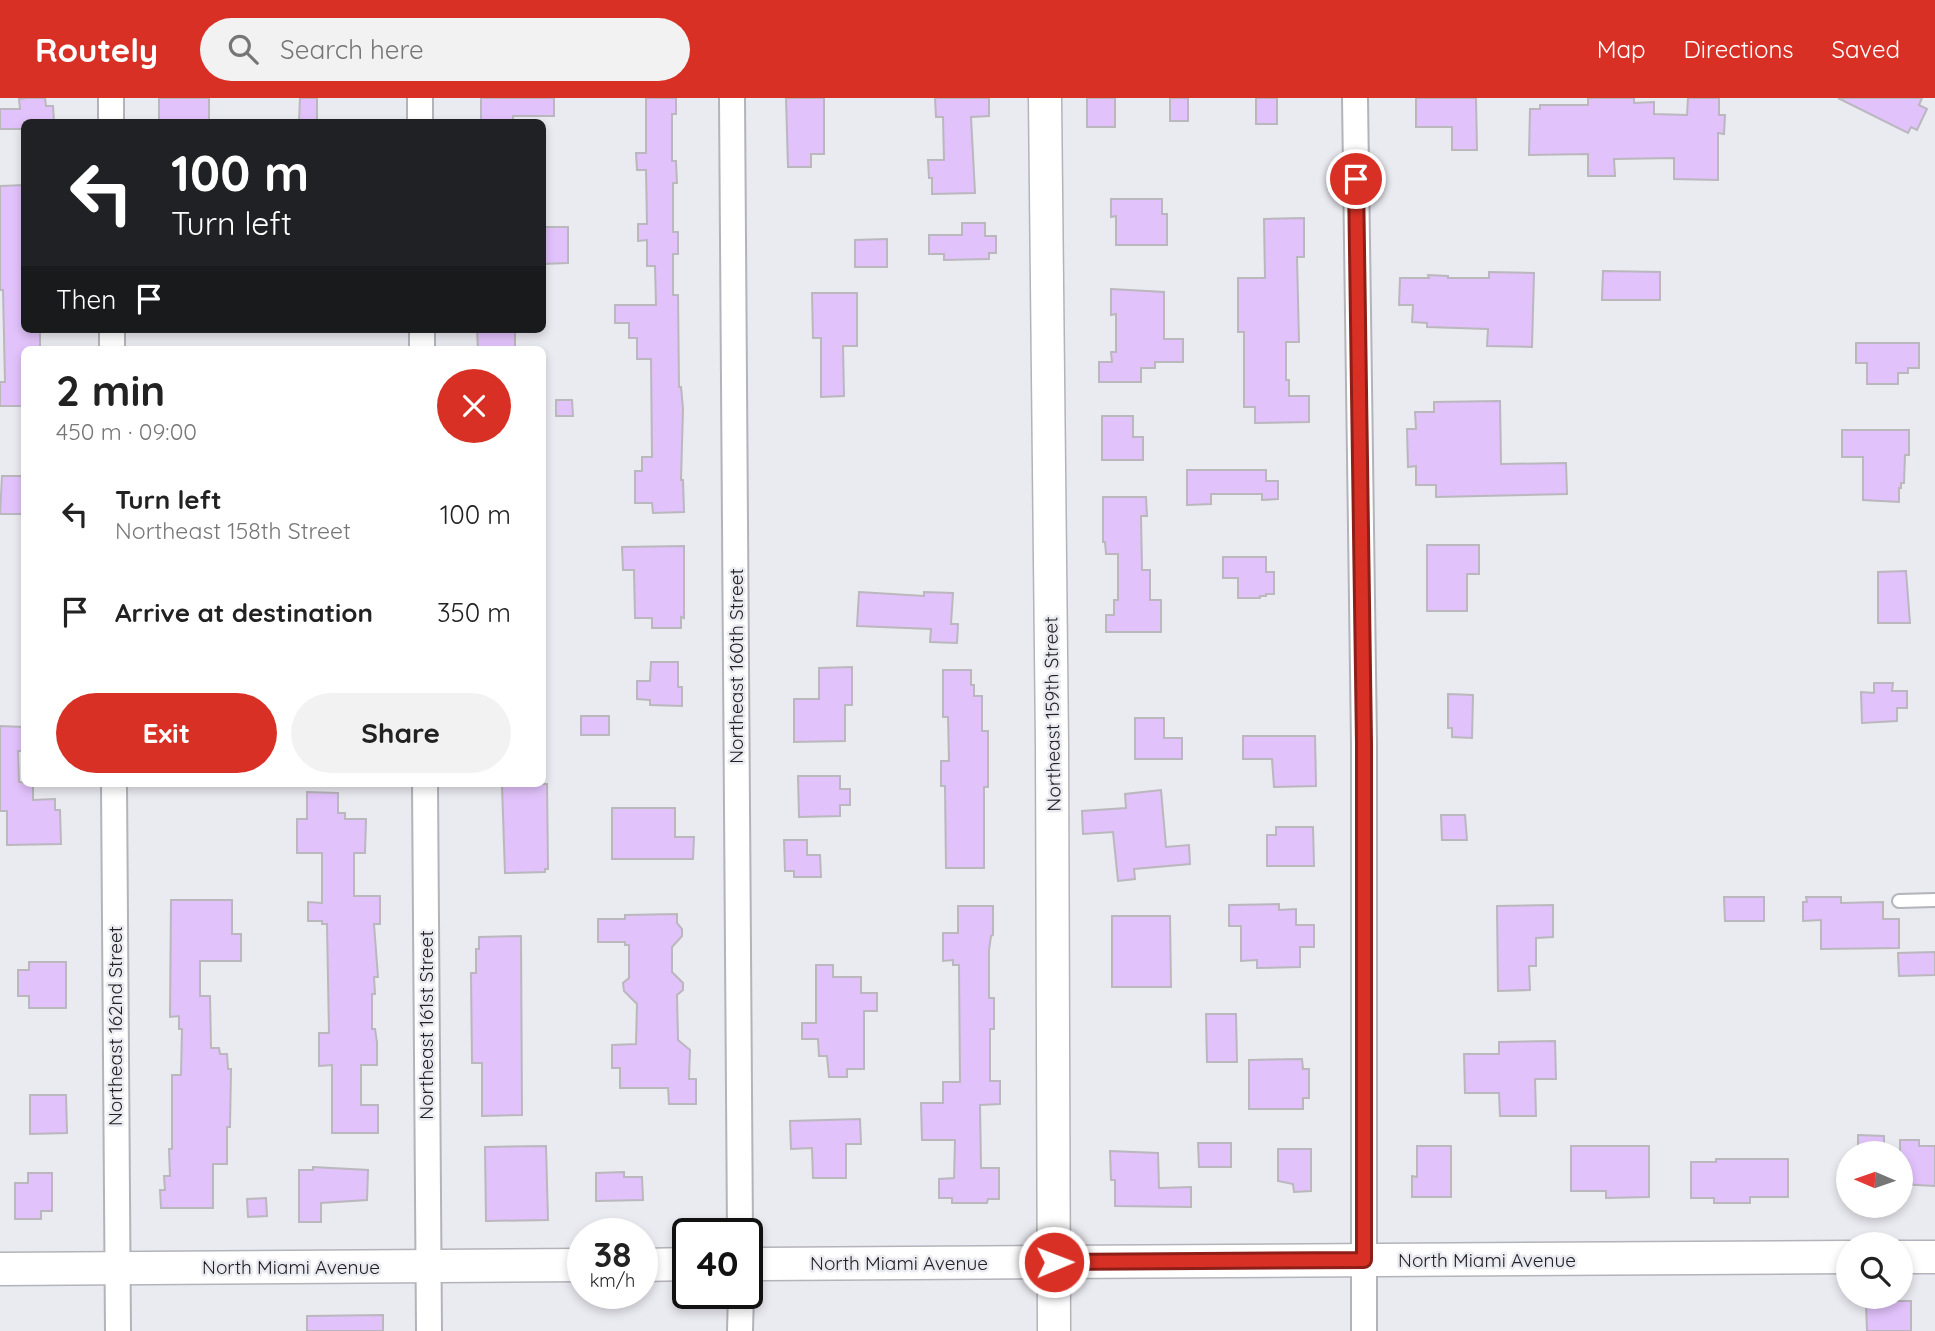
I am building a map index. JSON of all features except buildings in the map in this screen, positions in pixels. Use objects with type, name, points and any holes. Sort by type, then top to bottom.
[{"type":"street","points":[[111,98],[111,119]]},
{"type":"street","points":[[420,98],[421,119]]},
{"type":"street","name":"Northeast 160th Street","points":[[732,98],[740,1218]]},
{"type":"street","name":"Northeast 159th Street","points":[[1045,98],[1052,744],[1054,1331]]},
{"type":"street","points":[[1355,98],[1364,743],[1364,1331]]},
{"type":"street","name":"Northeast 162nd Street","points":[[114,787],[117,1331]]},
{"type":"street","name":"Northeast 161st Street","points":[[425,787],[429,1331]]},
{"type":"street","points":[[1913,1256],[1935,1257]]},
{"type":"street","name":"North Miami Avenue","points":[[763,1264],[1836,1257]]},
{"type":"street","name":"North Miami Avenue","points":[[0,1269],[567,1265]]},
{"type":"street","points":[[740,1331],[741,1309]]},
{"type":"lane","points":[[1899,901],[1935,900]]},
{"type":"route","points":[[1054,1262],[1364,1260],[1364,743],[1356,179]]}]
